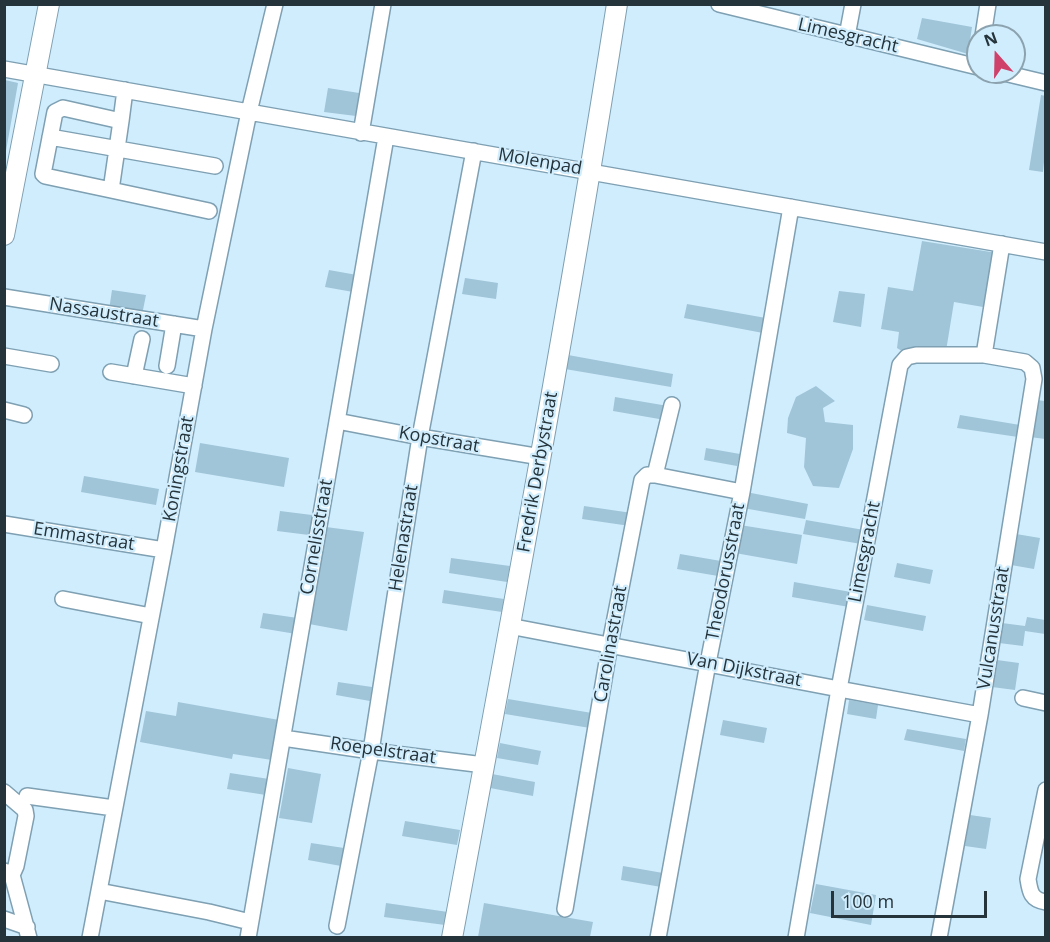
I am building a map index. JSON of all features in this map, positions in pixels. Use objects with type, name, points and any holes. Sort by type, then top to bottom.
[{"type":"main road","points":[[4,235],[49,4]]},
{"type":"main road","name":"Fredrik Derbystraat","points":[[452,938],[541,457],[591,171],[617,4]]},
{"type":"street","name":"Koningstraat","points":[[92,937],[204,329],[274,4]]},
{"type":"street","points":[[361,133],[383,4]]},
{"type":"street","name":"Limesgracht","points":[[719,4],[966,63]]},
{"type":"street","points":[[847,36],[853,4]]},
{"type":"street","points":[[985,24],[988,4]]},
{"type":"street","name":"Molenpad","points":[[4,69],[1046,252]]},
{"type":"street","points":[[1026,78],[1046,83]]},
{"type":"street","points":[[111,190],[125,90]]},
{"type":"street","points":[[121,121],[63,108],[55,112],[43,173],[45,176],[209,211]]},
{"type":"street","name":"Cornelisstraat","points":[[249,930],[386,137]]},
{"type":"street","points":[[21,146],[49,144],[117,150],[215,166]]},
{"type":"street","name":"Helenastraat","points":[[337,926],[371,750],[420,437],[474,151]]},
{"type":"street","name":"Theodorusstraat","points":[[658,938],[742,492],[791,207]]},
{"type":"street","points":[[984,355],[1002,244]]},
{"type":"street","name":"Nassaustraat","points":[[4,297],[204,329]]},
{"type":"street","points":[[167,366],[174,324]]},
{"type":"street","points":[[134,376],[142,339]]},
{"type":"street","name":"Limesgracht","points":[[796,938],[839,689],[900,365],[907,357],[916,355],[984,355]]},
{"type":"street","name":"Vulcanusstraat","points":[[939,938],[980,714],[1034,379],[1032,368],[1025,363],[984,355]]},
{"type":"street","points":[[4,356],[51,363]]},
{"type":"street","points":[[111,372],[194,386]]},
{"type":"street","points":[[672,405],[655,475],[742,492]]},
{"type":"street","points":[[4,410],[24,415]]},
{"type":"street","name":"Kopstraat","points":[[337,421],[541,457]]},
{"type":"street","name":"Carolinastraat","points":[[565,909],[610,644],[642,480],[647,475],[655,475]]},
{"type":"street","name":"Emmastraat","points":[[4,524],[164,550]]},
{"type":"street","points":[[63,599],[151,616]]},
{"type":"street","name":"Van Dijkstraat","points":[[509,626],[980,714]]},
{"type":"street","points":[[1023,698],[1046,703]]},
{"type":"street","name":"Roepelstraat","points":[[283,738],[484,765]]},
{"type":"street","points":[[1046,790],[1028,879],[1030,893],[1039,901],[1046,902]]},
{"type":"street","points":[[4,792],[25,810],[26,816],[16,866],[8,873],[28,932]]},
{"type":"street","points":[[27,796],[114,808]]},
{"type":"street","points":[[99,891],[209,912],[249,930]]},
{"type":"street","points":[[4,919],[28,932]]},
{"type":"shaded area","points":[[922,18],[966,26],[966,53],[917,39]]},
{"type":"shaded area","points":[[5,80],[18,83],[6,151],[4,151]]},
{"type":"shaded area","points":[[328,88],[359,93],[356,116],[324,112]]},
{"type":"shaded area","points":[[1041,95],[1046,96],[1043,172],[1029,170]]},
{"type":"shaded area","points":[[922,241],[997,253],[989,308],[954,302],[946,351],[905,353],[897,348],[899,332],[881,329],[888,287],[913,291]]},
{"type":"shaded area","points":[[329,270],[357,275],[353,292],[325,287]]},
{"type":"shaded area","points":[[465,278],[498,283],[496,299],[462,294]]},
{"type":"shaded area","points":[[112,290],[146,295],[142,315],[109,310]]},
{"type":"shaded area","points":[[839,291],[865,294],[861,327],[833,322]]},
{"type":"shaded area","points":[[687,304],[766,318],[763,333],[684,318]]},
{"type":"shaded area","points":[[568,355],[673,374],[671,387],[565,369]]},
{"type":"shaded area","points":[[816,386],[835,401],[823,408],[825,422],[853,425],[853,449],[839,488],[813,486],[804,467],[806,438],[787,433],[788,418],[796,397]]},
{"type":"shaded area","points":[[615,397],[668,406],[665,420],[613,411]]},
{"type":"shaded area","points":[[1036,400],[1045,401],[1045,439],[1030,437]]},
{"type":"shaded area","points":[[960,415],[1020,425],[1018,437],[957,428]]},
{"type":"shaded area","points":[[200,443],[289,458],[284,487],[195,472]]},
{"type":"shaded area","points":[[706,448],[740,454],[737,466],[704,460]]},
{"type":"shaded area","points":[[84,476],[159,489],[156,505],[81,492]]},
{"type":"shaded area","points":[[746,492],[808,504],[805,519],[743,508]]},
{"type":"shaded area","points":[[584,506],[632,513],[630,526],[582,519]]},
{"type":"shaded area","points":[[280,511],[320,516],[317,536],[277,531]]},
{"type":"shaded area","points":[[806,520],[864,530],[861,544],[803,534]]},
{"type":"shaded area","points":[[740,525],[802,535],[797,564],[735,553]]},
{"type":"shaded area","points":[[326,527],[364,532],[347,631],[309,624]]},
{"type":"shaded area","points":[[1016,534],[1040,538],[1034,569],[1011,565]]},
{"type":"shaded area","points":[[680,554],[721,561],[718,576],[677,569]]},
{"type":"shaded area","points":[[451,558],[510,566],[507,582],[449,573]]},
{"type":"shaded area","points":[[897,563],[933,570],[930,584],[894,577]]},
{"type":"shaded area","points":[[794,582],[851,592],[849,607],[792,597]]},
{"type":"shaded area","points":[[444,590],[504,599],[502,612],[442,603]]},
{"type":"shaded area","points":[[867,605],[926,616],[923,631],[864,620]]},
{"type":"shaded area","points":[[263,613],[298,618],[296,634],[260,628]]},
{"type":"shaded area","points":[[1027,617],[1045,620],[1045,634],[1025,631],[1023,646],[999,643],[1002,623],[1025,626]]},
{"type":"shaded area","points":[[997,660],[1019,663],[1015,690],[992,687]]},
{"type":"shaded area","points":[[338,682],[372,687],[370,701],[336,695]]},
{"type":"shaded area","points":[[508,699],[592,713],[590,728],[505,714]]},
{"type":"shaded area","points":[[849,700],[878,705],[876,719],[847,714]]},
{"type":"shaded area","points":[[178,702],[279,720],[272,760],[233,754],[232,759],[140,742],[146,711],[176,716]]},
{"type":"shaded area","points":[[723,720],[767,728],[764,743],[720,735]]},
{"type":"shaded area","points":[[907,729],[966,739],[964,751],[904,740]]},
{"type":"shaded area","points":[[500,743],[541,751],[538,765],[497,758]]},
{"type":"shaded area","points":[[288,768],[321,774],[312,823],[279,818]]},
{"type":"shaded area","points":[[230,773],[269,779],[266,795],[227,789]]},
{"type":"shaded area","points":[[492,774],[535,782],[533,796],[490,788]]},
{"type":"shaded area","points":[[970,815],[991,818],[986,849],[965,846]]},
{"type":"shaded area","points":[[405,821],[460,830],[457,845],[402,836]]},
{"type":"shaded area","points":[[311,843],[344,848],[341,866],[308,860]]},
{"type":"shaded area","points":[[623,866],[663,873],[661,887],[621,880]]},
{"type":"shaded area","points":[[816,884],[876,895],[871,925],[810,913]]},
{"type":"shaded area","points":[[386,903],[448,912],[445,925],[384,917]]},
{"type":"shaded area","points":[[484,903],[593,922],[590,937],[478,937]]}]
